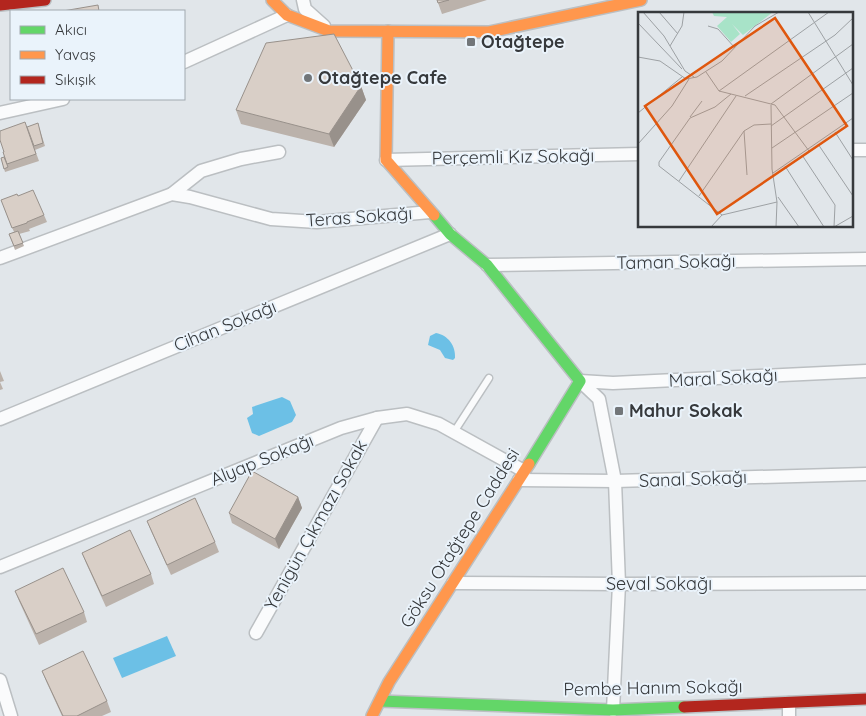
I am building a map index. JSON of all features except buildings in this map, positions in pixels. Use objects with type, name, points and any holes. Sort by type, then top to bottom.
[{"type":"street","points":[[0,5],[45,0]]},
{"type":"street","points":[[272,0],[287,15],[329,31],[489,32],[591,5],[640,0]]},
{"type":"street","points":[[302,0],[305,9],[329,31]]},
{"type":"street","points":[[185,62],[287,15]]},
{"type":"street","points":[[388,31],[386,160],[450,234],[486,265],[580,381],[598,399],[615,481],[620,584],[613,710]]},
{"type":"street","points":[[0,113],[58,100]]},
{"type":"street","points":[[0,258],[172,194],[200,172],[241,159],[279,152]]},
{"type":"street","name":"Perçemli Kız Sokağı","points":[[386,160],[638,154]]},
{"type":"street","name":"Teras Sokağı","points":[[172,194],[271,219],[317,222],[430,212]]},
{"type":"street","name":"Cihan Sokağı","points":[[0,419],[450,234]]},
{"type":"street","name":"Taman Sokağı","points":[[486,265],[866,259]]},
{"type":"street","name":"Maral Sokağı","points":[[580,381],[613,383],[866,371]]},
{"type":"street","name":"Göksu Otağtepe Caddesi","points":[[372,716],[389,682],[580,381]]},
{"type":"street","name":"Alyap Sokağı","points":[[0,567],[342,428],[377,418],[407,414],[439,424],[522,475]]},
{"type":"street","name":"Yenigün Çıkmazı Sokak","points":[[256,633],[377,418]]},
{"type":"street","name":"Sanal Sokağı","points":[[522,475],[615,481],[866,474]]},
{"type":"street","name":"Seval Sokağı","points":[[453,583],[866,583]]},
{"type":"street","points":[[0,680],[11,716]]},
{"type":"street","name":"Pembe Hanım Sokağı","points":[[380,701],[456,710],[677,712],[789,709],[866,699]]},
{"type":"lane","points":[[454,432],[488,378]]},
{"type":"water","points":[[436,333],[444,336],[453,345],[455,358],[453,360],[445,358],[440,350],[428,345],[430,336]]},
{"type":"water","points":[[282,397],[290,401],[296,415],[292,422],[259,436],[252,433],[247,418],[253,414],[252,407]]},
{"type":"water","points":[[167,636],[176,656],[122,678],[113,658]]},
{"type":"traffic: fast","points":[[434,215],[450,234],[487,265],[580,381],[529,464]]},
{"type":"traffic: fast","points":[[380,701],[613,710],[684,707]]},
{"type":"traffic: slow","points":[[272,0],[287,15],[329,31],[489,32],[641,0]]},
{"type":"traffic: slow","points":[[388,31],[386,160],[434,215]]},
{"type":"traffic: slow","points":[[372,716],[389,682],[529,464]]},
{"type":"traffic: jam","points":[[0,5],[45,0]]},
{"type":"traffic: jam","points":[[684,707],[866,699]]},
{"type":"place","name":"Otağtepe","points":[[471,42]]},
{"type":"place","name":"Otağtepe Cafe","points":[[308,78]]},
{"type":"place","name":"Mahur Sokak","points":[[619,411]]}]
